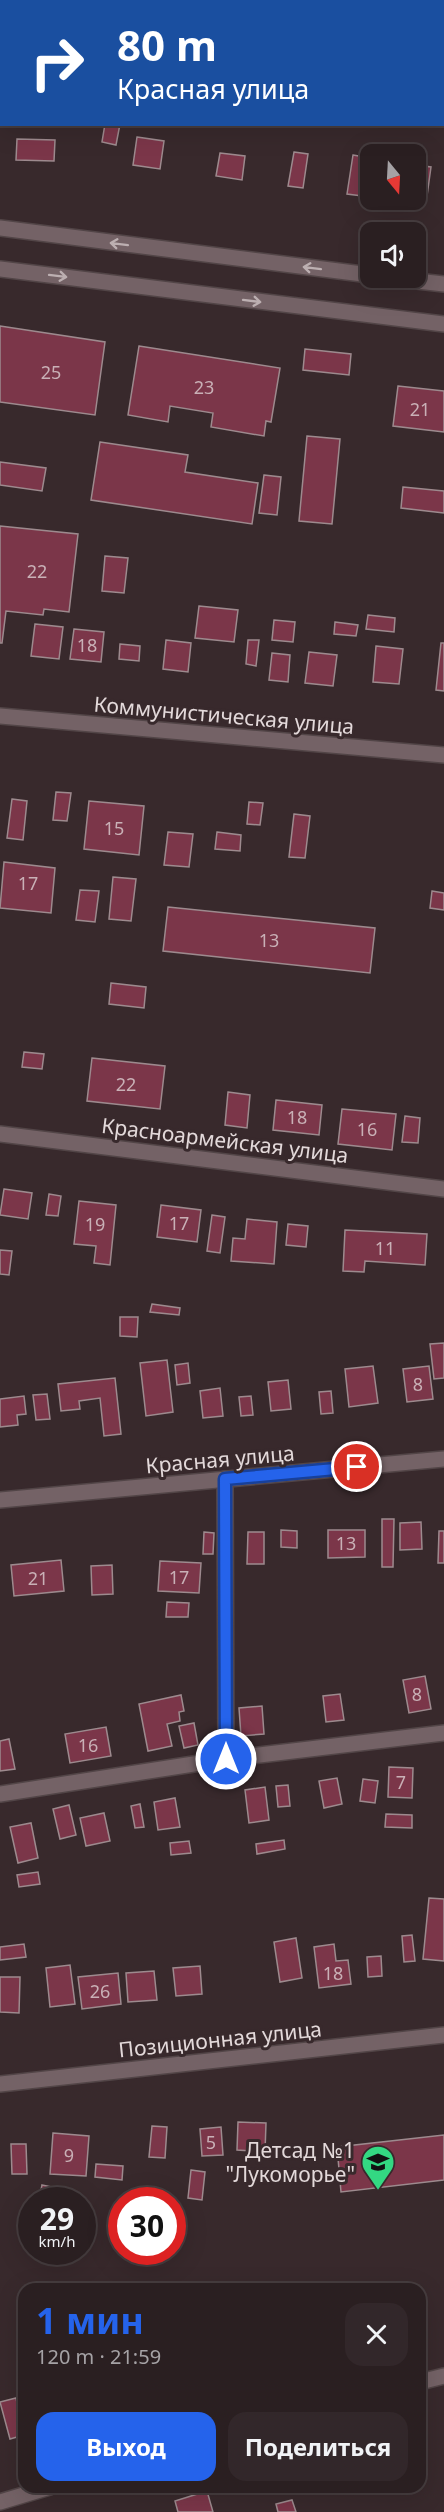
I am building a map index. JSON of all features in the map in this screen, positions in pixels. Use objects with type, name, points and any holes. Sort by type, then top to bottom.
[{"type":"street","points":[[0,228],[360,274]]},
{"type":"street","points":[[0,269],[444,324]]},
{"type":"street","points":[[426,282],[444,284]]},
{"type":"street","name":"Коммунистическая улица","points":[[0,716],[444,755]]},
{"type":"street","name":"Красноармейская улица","points":[[0,1134],[444,1189]]},
{"type":"street","name":"Красная улица","points":[[0,1500],[444,1459]]},
{"type":"street","points":[[225,1479],[226,1759]]},
{"type":"street","points":[[0,1794],[226,1759],[444,1733]]},
{"type":"street","name":"Позиционная улица","points":[[0,2084],[444,2035]]},
{"type":"street","points":[[426,2380],[444,2376]]},
{"type":"street","points":[[0,2502],[30,2493]]},
{"type":"building","points":[[105,126],[120,126],[116,145],[102,142]]},
{"type":"building","points":[[137,137],[164,141],[160,169],[133,165]]},
{"type":"building","points":[[17,139],[55,140],[54,161],[16,160]]},
{"type":"building","points":[[294,152],[308,154],[303,188],[288,186]]},
{"type":"building","points":[[220,153],[245,156],[242,180],[216,176]]},
{"type":"building","points":[[353,155],[360,156],[360,196],[347,194]]},
{"type":"building","points":[[426,166],[431,167],[426,196]]},
{"type":"building","points":[[0,326],[105,342],[95,415],[0,402]]},
{"type":"building","points":[[139,346],[280,368],[271,422],[266,421],[264,436],[211,427],[213,413],[170,406],[168,422],[128,415]]},
{"type":"building","points":[[305,349],[351,354],[349,375],[303,370]]},
{"type":"building","points":[[398,386],[444,391],[444,432],[393,426]]},
{"type":"building","points":[[307,436],[340,439],[332,524],[299,521]]},
{"type":"building","points":[[100,442],[188,455],[185,472],[258,483],[252,524],[91,500]]},
{"type":"building","points":[[0,462],[46,468],[42,491],[0,485]]},
{"type":"building","points":[[264,475],[281,477],[277,515],[259,513]]},
{"type":"building","points":[[403,487],[444,491],[444,513],[401,508]]},
{"type":"building","points":[[0,526],[78,534],[69,612],[44,609],[43,615],[6,611],[2,643],[0,643]]},
{"type":"building","points":[[105,556],[128,558],[124,593],[102,591]]},
{"type":"building","points":[[199,606],[238,610],[234,642],[195,638]]},
{"type":"building","points":[[368,615],[395,618],[394,632],[366,629]]},
{"type":"building","points":[[274,620],[295,622],[293,642],[272,640]]},
{"type":"building","points":[[335,622],[358,625],[356,636],[334,634]]},
{"type":"building","points":[[35,624],[63,627],[59,659],[31,656]]},
{"type":"building","points":[[74,629],[104,632],[101,662],[70,659]]},
{"type":"building","points":[[166,640],[191,643],[188,672],[163,669]]},
{"type":"building","points":[[248,640],[259,640],[256,666],[246,664]]},
{"type":"building","points":[[441,643],[444,643],[444,691],[436,690]]},
{"type":"building","points":[[120,644],[140,646],[139,661],[119,659]]},
{"type":"building","points":[[376,646],[403,649],[399,684],[373,682]]},
{"type":"building","points":[[309,652],[337,655],[333,686],[305,683]]},
{"type":"building","points":[[272,653],[290,655],[288,682],[269,680]]},
{"type":"building","points":[[56,792],[71,793],[67,821],[53,820]]},
{"type":"building","points":[[12,799],[27,801],[23,840],[7,838]]},
{"type":"building","points":[[89,801],[144,806],[139,855],[84,849]]},
{"type":"building","points":[[249,802],[263,803],[260,825],[247,824]]},
{"type":"building","points":[[294,814],[310,816],[305,858],[289,857]]},
{"type":"building","points":[[168,832],[193,834],[189,867],[164,865]]},
{"type":"building","points":[[217,832],[241,835],[240,851],[215,849]]},
{"type":"building","points":[[4,862],[55,868],[51,913],[0,908]]},
{"type":"building","points":[[113,877],[136,879],[131,921],[109,919]]},
{"type":"building","points":[[80,890],[99,891],[95,922],[76,920]]},
{"type":"building","points":[[432,891],[444,893],[444,910],[430,908]]},
{"type":"building","points":[[168,907],[375,928],[370,973],[163,951]]},
{"type":"building","points":[[111,983],[146,987],[144,1008],[109,1004]]},
{"type":"building","points":[[24,1052],[44,1054],[42,1069],[22,1067]]},
{"type":"building","points":[[92,1058],[165,1066],[160,1109],[87,1101]]},
{"type":"building","points":[[228,1092],[250,1095],[247,1128],[225,1125]]},
{"type":"building","points":[[276,1100],[322,1105],[319,1135],[273,1130]]},
{"type":"building","points":[[342,1109],[396,1114],[392,1150],[338,1144]]},
{"type":"building","points":[[405,1116],[420,1118],[418,1143],[402,1142]]},
{"type":"building","points":[[4,1189],[32,1193],[28,1219],[0,1215]]},
{"type":"building","points":[[49,1194],[61,1196],[58,1216],[46,1215]]},
{"type":"building","points":[[79,1201],[116,1205],[110,1265],[94,1263],[96,1246],[74,1244]]},
{"type":"building","points":[[161,1205],[201,1210],[197,1242],[157,1237]]},
{"type":"building","points":[[212,1215],[225,1217],[220,1253],[207,1251]]},
{"type":"building","points":[[247,1219],[277,1222],[274,1264],[231,1261],[233,1238],[245,1239]]},
{"type":"building","points":[[288,1224],[308,1226],[306,1247],[286,1245]]},
{"type":"building","points":[[345,1230],[427,1234],[425,1265],[365,1261],[364,1272],[343,1271]]},
{"type":"building","points":[[0,1250],[12,1251],[9,1275],[0,1274]]},
{"type":"building","points":[[152,1304],[180,1308],[179,1315],[150,1312]]},
{"type":"building","points":[[120,1317],[138,1317],[137,1337],[120,1336]]},
{"type":"building","points":[[444,1343],[444,1378],[434,1379],[430,1344]]},
{"type":"building","points":[[167,1360],[173,1412],[146,1416],[140,1363]]},
{"type":"building","points":[[188,1363],[190,1383],[177,1385],[175,1365]]},
{"type":"building","points":[[373,1366],[378,1403],[349,1407],[345,1369]]},
{"type":"building","points":[[429,1366],[433,1399],[407,1402],[403,1369]]},
{"type":"building","points":[[115,1378],[121,1434],[104,1436],[100,1398],[79,1401],[80,1409],[61,1411],[58,1384]]},
{"type":"building","points":[[288,1380],[291,1409],[271,1411],[268,1382]]},
{"type":"building","points":[[220,1388],[223,1416],[203,1418],[200,1391]]},
{"type":"building","points":[[331,1391],[333,1413],[321,1414],[319,1392]]},
{"type":"building","points":[[47,1394],[50,1419],[36,1420],[33,1395]]},
{"type":"building","points":[[24,1396],[26,1414],[17,1415],[18,1425],[0,1427],[0,1399]]},
{"type":"building","points":[[251,1396],[253,1415],[241,1416],[239,1397]]},
{"type":"building","points":[[382,1519],[394,1519],[393,1567],[382,1567]]},
{"type":"building","points":[[421,1522],[422,1549],[400,1550],[400,1523]]},
{"type":"building","points":[[281,1530],[297,1531],[297,1548],[281,1547]]},
{"type":"building","points":[[328,1530],[365,1530],[365,1557],[328,1558]]},
{"type":"building","points":[[439,1531],[444,1531],[444,1563],[438,1563]]},
{"type":"building","points":[[204,1532],[214,1533],[213,1554],[203,1554]]},
{"type":"building","points":[[248,1532],[264,1532],[264,1564],[247,1564]]},
{"type":"building","points":[[61,1560],[64,1591],[14,1596],[11,1565]]},
{"type":"building","points":[[160,1561],[201,1563],[199,1593],[158,1591]]},
{"type":"building","points":[[112,1565],[113,1594],[92,1595],[91,1566]]},
{"type":"building","points":[[167,1602],[189,1603],[188,1617],[166,1617]]},
{"type":"building","points":[[425,1676],[431,1709],[409,1713],[403,1680]]},
{"type":"building","points":[[340,1694],[344,1720],[326,1722],[323,1696]]},
{"type":"building","points":[[181,1695],[184,1711],[179,1712],[180,1721],[167,1724],[172,1746],[148,1751],[139,1704]]},
{"type":"building","points":[[262,1706],[264,1734],[241,1736],[239,1708]]},
{"type":"building","points":[[194,1723],[198,1745],[184,1748],[179,1726]]},
{"type":"building","points":[[106,1727],[111,1756],[70,1763],[65,1734]]},
{"type":"building","points":[[9,1739],[15,1769],[0,1771],[0,1741]]},
{"type":"building","points":[[389,1767],[413,1768],[412,1798],[388,1797]]},
{"type":"building","points":[[337,1778],[342,1804],[324,1808],[319,1781]]},
{"type":"building","points":[[363,1779],[378,1781],[375,1803],[360,1801]]},
{"type":"building","points":[[288,1785],[290,1806],[278,1807],[276,1786]]},
{"type":"building","points":[[265,1787],[269,1820],[249,1823],[245,1790]]},
{"type":"building","points":[[175,1798],[180,1827],[158,1830],[154,1802]]},
{"type":"building","points":[[140,1804],[144,1827],[135,1828],[131,1806]]},
{"type":"building","points":[[69,1805],[76,1835],[60,1839],[53,1809]]},
{"type":"building","points":[[104,1813],[110,1841],[86,1846],[80,1818]]},
{"type":"building","points":[[386,1814],[412,1815],[412,1828],[385,1827]]},
{"type":"building","points":[[31,1823],[38,1858],[18,1863],[10,1827]]},
{"type":"building","points":[[284,1840],[285,1849],[257,1854],[256,1844]]},
{"type":"building","points":[[189,1841],[191,1853],[171,1855],[170,1843]]},
{"type":"building","points":[[38,1872],[40,1884],[19,1887],[17,1875]]},
{"type":"building","points":[[429,1898],[444,1899],[444,1961],[423,1959]]},
{"type":"building","points":[[412,1935],[415,1961],[404,1962],[402,1936]]},
{"type":"building","points":[[296,1938],[302,1978],[280,1982],[274,1942]]},
{"type":"building","points":[[24,1944],[26,1957],[0,1960],[0,1947]]},
{"type":"building","points":[[334,1944],[336,1961],[348,1960],[351,1984],[319,1988],[314,1947]]},
{"type":"building","points":[[381,1956],[382,1976],[368,1977],[367,1957]]},
{"type":"building","points":[[70,1965],[75,2004],[50,2007],[46,1968]]},
{"type":"building","points":[[200,1966],[202,1994],[176,1996],[173,1968]]},
{"type":"building","points":[[154,1971],[157,2000],[128,2002],[126,1973]]},
{"type":"building","points":[[118,1973],[121,2004],[82,2009],[78,1977]]},
{"type":"building","points":[[0,1977],[20,1977],[19,2013],[0,2012]]},
{"type":"building","points":[[238,2122],[266,2123],[265,2152],[237,2150]]},
{"type":"building","points":[[152,2126],[167,2127],[165,2158],[149,2157]]},
{"type":"building","points":[[221,2127],[223,2155],[202,2156],[200,2129]]},
{"type":"building","points":[[53,2133],[89,2136],[86,2176],[50,2174]]},
{"type":"building","points":[[444,2135],[444,2180],[341,2192],[337,2147]]},
{"type":"building","points":[[11,2144],[26,2144],[27,2174],[12,2174]]},
{"type":"building","points":[[96,2164],[123,2166],[122,2180],[95,2177]]},
{"type":"building","points":[[191,2170],[205,2172],[202,2200],[188,2198]]},
{"type":"building","points":[[16,2398],[18,2437],[10,2439],[0,2402]]},
{"type":"building","points":[[208,2493],[213,2512],[178,2512],[175,2501]]},
{"type":"building","points":[[292,2500],[296,2512],[278,2512],[276,2504]]},
{"type":"place","name":"Детсад №1 \"Лукоморье\"","points":[[378,2191]]},
{"type":"route","points":[[226,1759],[225,1479],[357,1467]]}]
